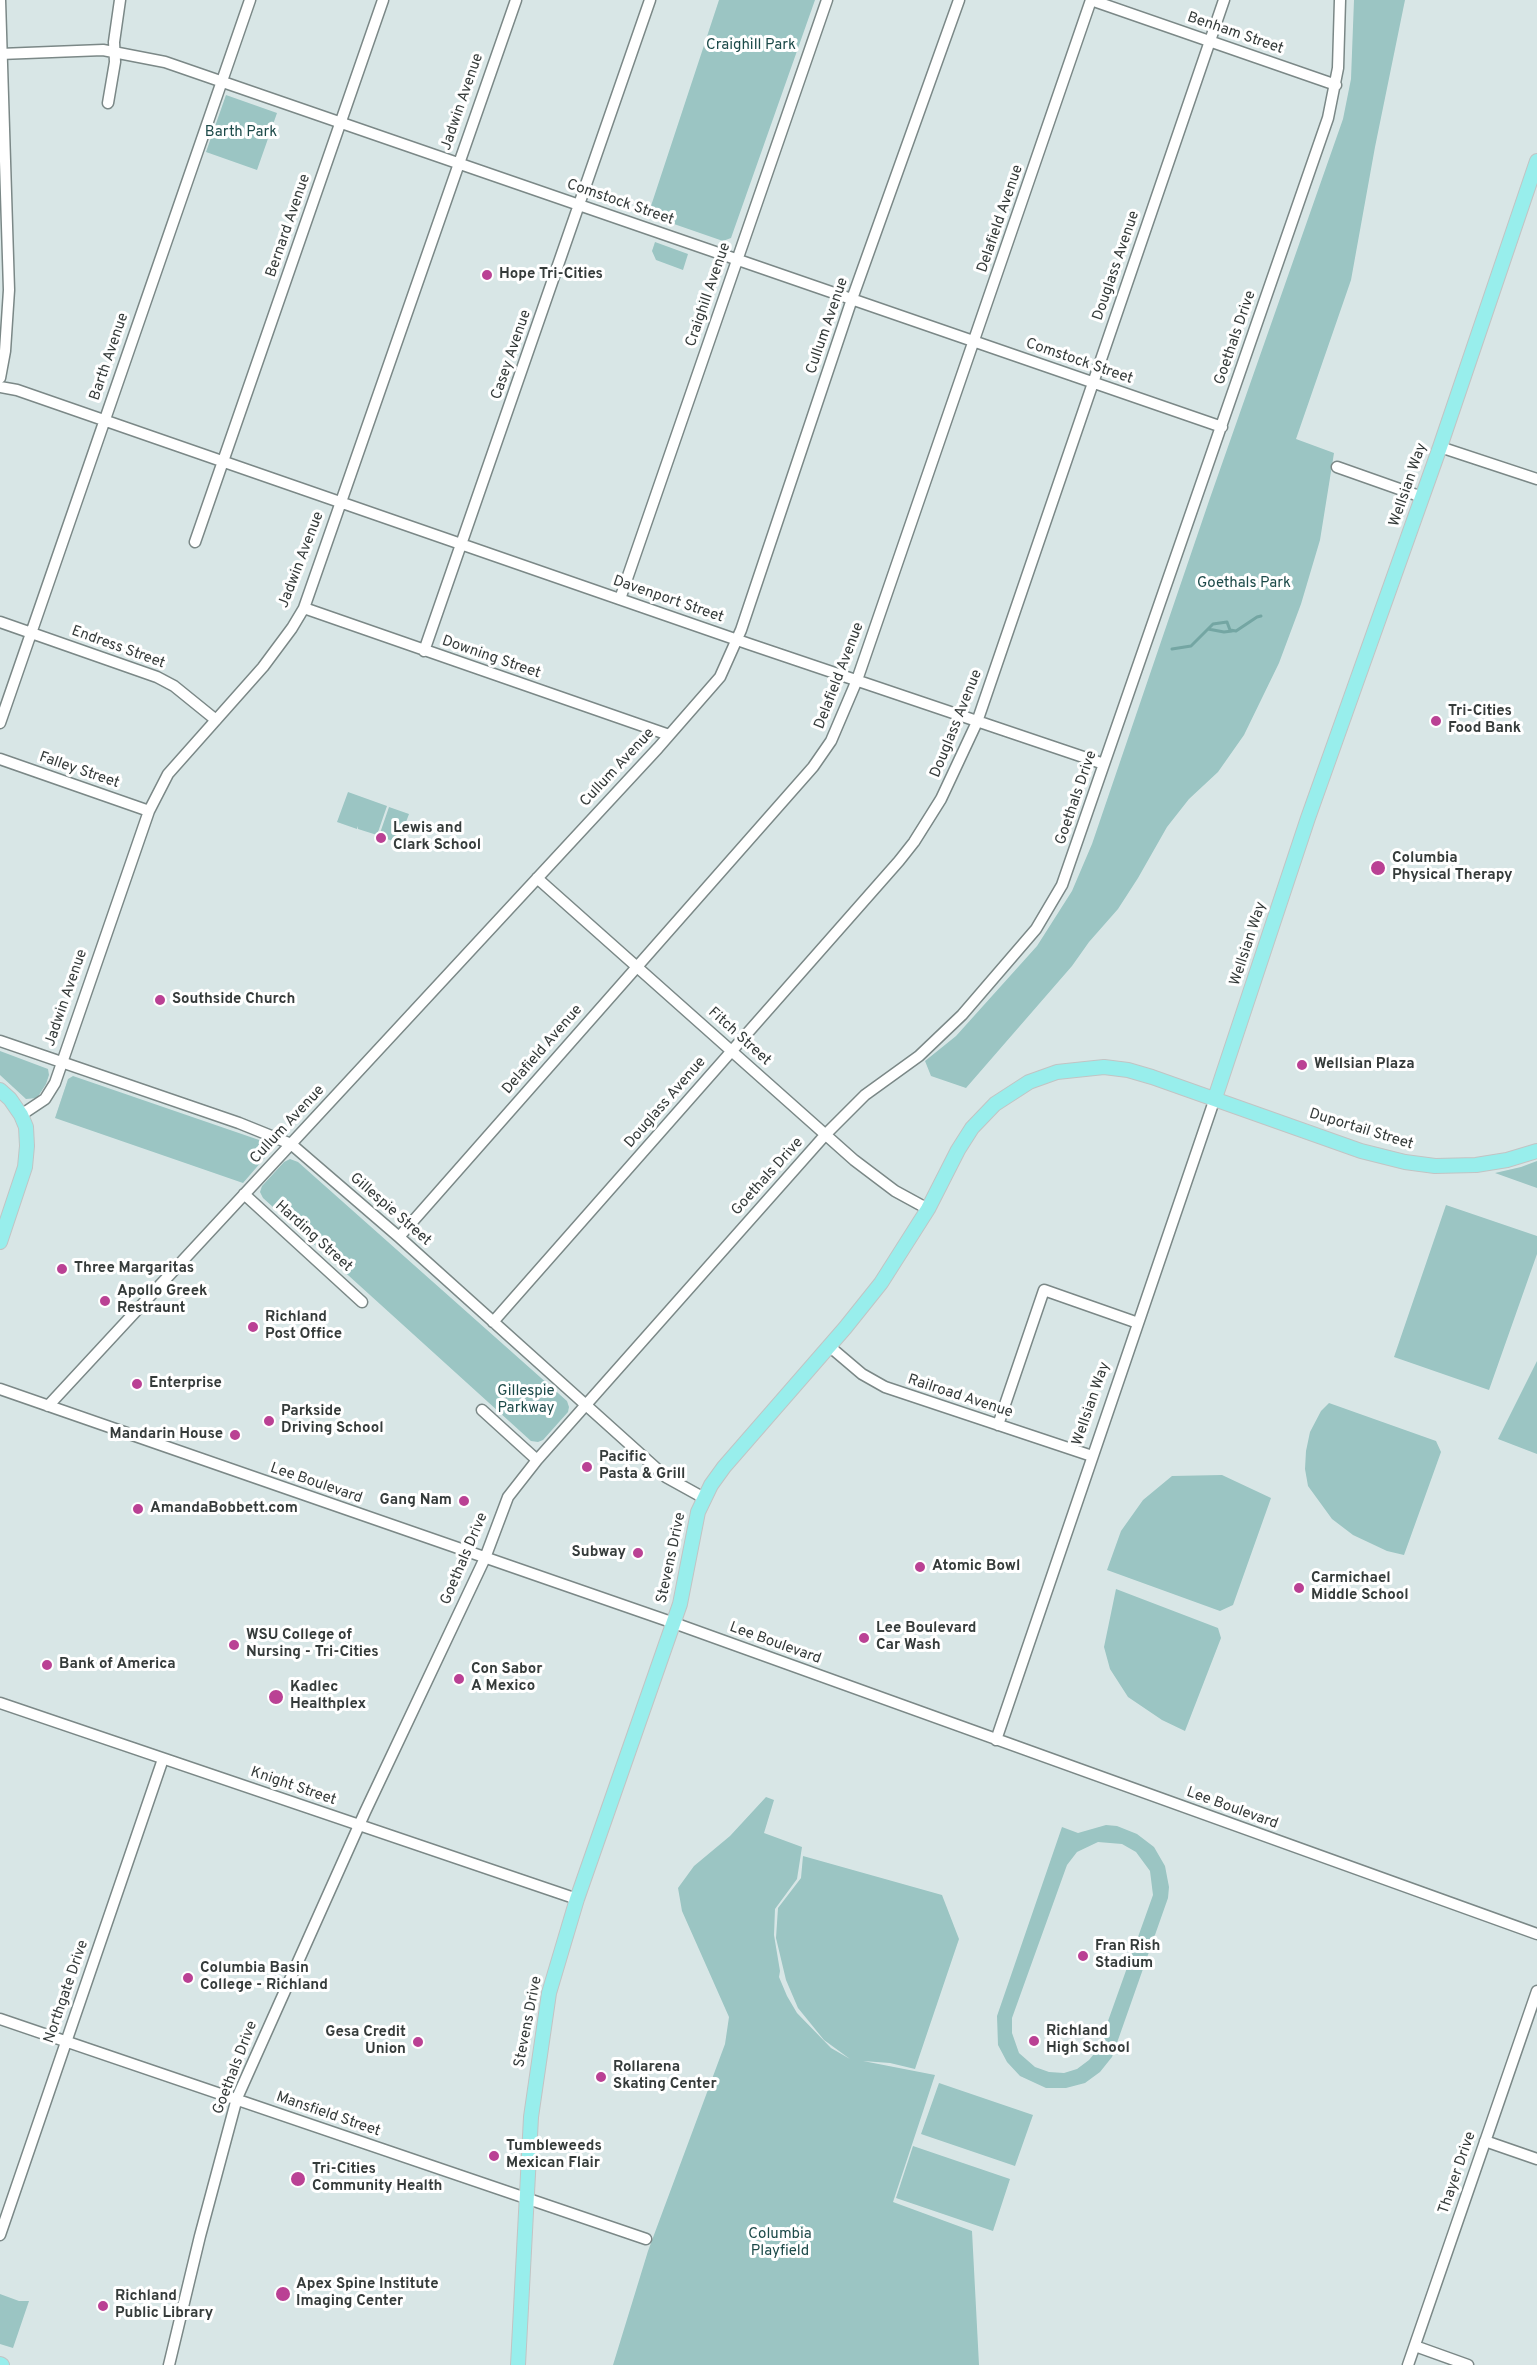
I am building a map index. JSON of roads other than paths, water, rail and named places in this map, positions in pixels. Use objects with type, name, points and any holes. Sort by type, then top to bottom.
[{"type":"main road","name":"Wellsian Way","points":[[1215,1098],[1308,818],[1440,447],[1537,161]]},
{"type":"main road","name":"Stevens Drive","points":[[518,2365],[531,2108],[549,1993],[577,1899],[674,1623],[688,1572],[693,1526],[704,1497],[724,1467],[881,1283],[928,1209],[961,1144],[972,1128],[1006,1096],[1043,1077],[1074,1069],[1117,1068],[1215,1098]]},
{"type":"main road","points":[[0,1090],[10,1099],[21,1115],[27,1132],[26,1162],[0,1242]]},
{"type":"main road","name":"Duportail Street","points":[[1215,1098],[1361,1151],[1405,1162],[1443,1166],[1476,1165],[1507,1160],[1537,1151]]},
{"type":"street","points":[[0,0],[9,290],[5,351],[0,378]]},
{"type":"street","points":[[108,103],[115,62],[114,42],[120,0]]},
{"type":"street","name":"Barth Avenue","points":[[0,723],[250,0]]},
{"type":"street","name":"Bernard Avenue","points":[[222,462],[383,0]]},
{"type":"street","name":"Jadwin Avenue","points":[[21,1115],[48,1095],[62,1063],[149,811],[168,774],[273,654],[304,608],[516,0]]},
{"type":"street","name":"Casey Avenue","points":[[424,651],[650,0]]},
{"type":"street","name":"Craighill Avenue","points":[[620,599],[826,0]]},
{"type":"street","name":"Cullum Avenue","points":[[48,1406],[669,735],[720,677],[738,640],[852,299],[959,0]]},
{"type":"street","name":"Benham Street","points":[[1091,0],[1336,85]]},
{"type":"street","name":"Delafield Avenue","points":[[399,1237],[824,754],[838,728],[857,680],[1091,0]]},
{"type":"street","name":"Douglass Avenue","points":[[493,1322],[914,842],[954,775],[977,722],[1224,0]]},
{"type":"street","name":"Goethals Drive","points":[[169,2365],[237,2098],[484,1558],[506,1500],[537,1460],[826,1134],[865,1095],[938,1040],[1036,929],[1062,885],[1328,118],[1336,85],[1340,51],[1340,0]]},
{"type":"street","name":"Comstock Street","points":[[1,54],[115,51],[165,62],[1222,427]]},
{"type":"street","name":"Davenport Street","points":[[0,387],[16,390],[1104,764]]},
{"type":"street","points":[[1440,447],[1537,479]]},
{"type":"street","points":[[195,542],[222,462]]},
{"type":"street","points":[[1337,467],[1422,497]]},
{"type":"street","name":"Downing Street","points":[[304,608],[669,735]]},
{"type":"street","name":"Endress Street","points":[[0,622],[166,681],[216,720]]},
{"type":"street","name":"Falley Street","points":[[0,759],[149,811]]},
{"type":"street","name":"Fitch Street","points":[[537,878],[883,1183],[928,1209]]},
{"type":"street","name":"Gillespie Street","points":[[0,1041],[239,1123],[291,1144],[399,1237],[666,1477],[704,1497]]},
{"type":"street","name":"Wellsian Way","points":[[996,1740],[1215,1098]]},
{"type":"street","name":"Harding Street","points":[[244,1194],[362,1302]]},
{"type":"street","points":[[998,1425],[1044,1290],[1138,1323]]},
{"type":"street","name":"Railroad Avenue","points":[[829,1346],[862,1374],[885,1387],[1092,1456]]},
{"type":"street","name":"Lee Boulevard","points":[[0,1389],[674,1623],[1537,1934]]},
{"type":"street","points":[[482,1410],[537,1460]]},
{"type":"street","name":"Knight Street","points":[[0,1703],[577,1899]]},
{"type":"street","name":"Northgate Drive","points":[[0,2235],[163,1759]]},
{"type":"street","name":"Thayer Drive","points":[[1408,2365],[1537,1991]]},
{"type":"street","name":"Mansfield Street","points":[[0,2019],[646,2239]]},
{"type":"street","points":[[1485,2141],[1537,2159]]},
{"type":"street","points":[[1415,2346],[1468,2365]]},
{"type":"waterway","points":[[1172,649],[1191,646],[1213,624],[1227,622],[1230,630],[1236,631],[1261,616]]},
{"type":"waterway","points":[[1208,629],[1232,631]]},
{"type":"place","name":"Hope Tri-Cities","points":[[487,275]]},
{"type":"place","name":"Tri-Cities Food Bank","points":[[1436,721]]},
{"type":"place","name":"Lewis and Clark School","points":[[381,838]]},
{"type":"place","name":"Columbia Physical Therapy","points":[[1378,868]]},
{"type":"place","name":"Southside Church","points":[[160,1000]]},
{"type":"place","name":"Wellsian Plaza","points":[[1302,1065]]},
{"type":"place","name":"Three Margaritas","points":[[62,1269]]},
{"type":"place","name":"Apollo Greek Restraunt","points":[[105,1301]]},
{"type":"place","name":"Richland Post Office","points":[[253,1327]]},
{"type":"place","name":"Enterprise","points":[[137,1384]]},
{"type":"place","name":"Parkside Driving School","points":[[269,1421]]},
{"type":"place","name":"Mandarin House","points":[[235,1435]]},
{"type":"place","name":"Pacific Pasta & Grill","points":[[587,1467]]},
{"type":"place","name":"Gang Nam","points":[[464,1501]]},
{"type":"place","name":"AmandaBobbett.com","points":[[138,1509]]},
{"type":"place","name":"Subway","points":[[638,1553]]},
{"type":"place","name":"Atomic Bowl","points":[[920,1567]]},
{"type":"place","name":"Carmichael Middle School","points":[[1299,1588]]},
{"type":"place","name":"Lee Boulevard Car Wash","points":[[864,1638]]},
{"type":"place","name":"WSU College of Nursing - Tri-Cities","points":[[234,1645]]},
{"type":"place","name":"Bank of America","points":[[47,1665]]},
{"type":"place","name":"Con Sabor A Mexico","points":[[459,1679]]},
{"type":"place","name":"Kadlec Healthplex","points":[[276,1697]]},
{"type":"place","name":"Fran Rish Stadium","points":[[1083,1956]]},
{"type":"place","name":"Columbia Basin College - Richland","points":[[188,1978]]},
{"type":"place","name":"Richland High School","points":[[1034,2041]]},
{"type":"place","name":"Gesa Credit Union","points":[[418,2042]]},
{"type":"place","name":"Rollarena Skating Center","points":[[601,2077]]},
{"type":"place","name":"Tumbleweeds Mexican Flair","points":[[494,2156]]},
{"type":"place","name":"Tri-Cities Community Health","points":[[298,2179]]},
{"type":"place","name":"Apex Spine Institute Imaging Center","points":[[283,2294]]},
{"type":"place","name":"Richland Public Library","points":[[103,2306]]},
{"type":"park label","name":"Craighill Park","points":[[751,46]]},
{"type":"park label","name":"Barth Park","points":[[241,133]]},
{"type":"park label","name":"Goethals Park","points":[[1244,584]]},
{"type":"park label","name":"Gillespie Parkway","points":[[526,1400]]},
{"type":"park label","name":"Columbia Playfield","points":[[780,2244]]}]
